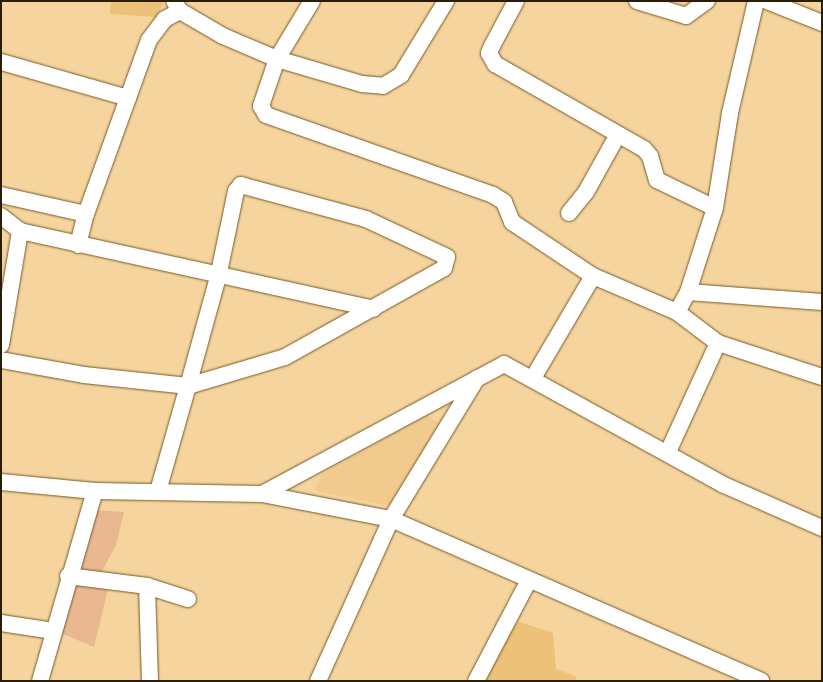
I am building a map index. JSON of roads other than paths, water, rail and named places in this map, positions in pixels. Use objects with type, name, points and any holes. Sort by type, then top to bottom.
[{"type":"street","points":[[312,1],[276,59],[261,106],[266,115],[494,195],[504,202],[512,222],[592,276],[677,312],[718,343],[822,377]]},
{"type":"street","points":[[78,244],[86,214],[152,34],[177,6],[223,36],[276,59],[362,84],[392,83],[403,71],[446,1]]},
{"type":"street","points":[[516,1],[492,46],[492,61],[648,153],[653,176],[663,185],[715,208]]},
{"type":"street","points":[[637,1],[686,16],[707,1]]},
{"type":"street","points":[[677,312],[688,292],[715,208],[730,113],[756,1]]},
{"type":"street","points":[[767,1],[822,23]]},
{"type":"street","points":[[1,62],[128,98]]},
{"type":"street","points":[[569,213],[586,192],[617,136]]},
{"type":"street","points":[[1,360],[84,375],[188,386],[285,358],[444,268],[447,257],[366,219],[252,185],[242,185],[236,191],[218,277],[188,386],[158,491]]},
{"type":"street","points":[[1,195],[86,214]]},
{"type":"street","points":[[1,216],[20,231],[218,277],[374,309]]},
{"type":"street","points":[[1,345],[20,231]]},
{"type":"street","points":[[533,378],[592,276]]},
{"type":"street","points":[[688,292],[822,302]]},
{"type":"street","points":[[668,452],[718,343]]},
{"type":"street","points":[[262,494],[477,377],[504,364],[533,378],[668,452],[724,485],[822,528]]},
{"type":"street","points":[[318,681],[391,520],[477,377]]},
{"type":"street","points":[[1,482],[95,491],[262,494],[391,520],[761,681]]},
{"type":"street","points":[[40,681],[68,576],[95,491]]},
{"type":"street","points":[[68,576],[147,586],[188,598]]},
{"type":"street","points":[[476,681],[528,580]]},
{"type":"street","points":[[147,586],[150,681]]},
{"type":"street","points":[[1,623],[53,631]]}]
